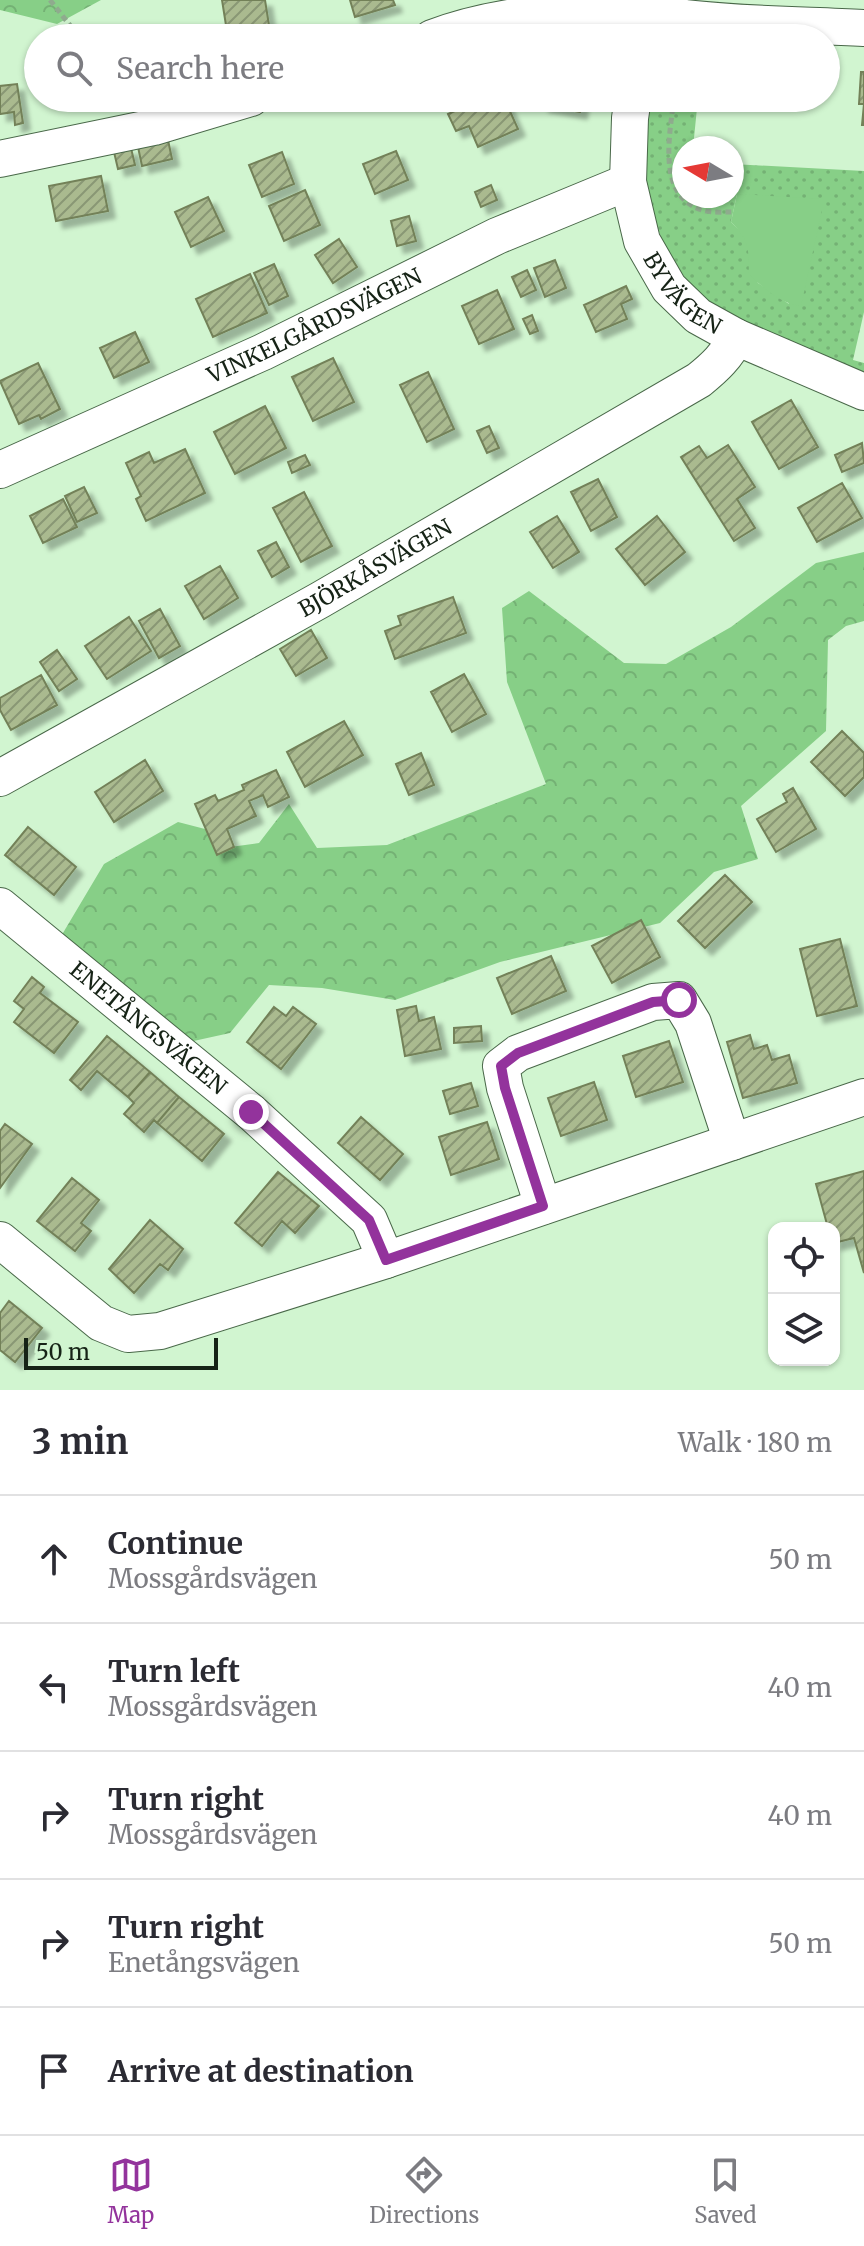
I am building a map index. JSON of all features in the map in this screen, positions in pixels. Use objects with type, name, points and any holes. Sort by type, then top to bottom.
[{"type":"street","points":[[479,24],[534,14],[589,11],[792,24]]},
{"type":"street","points":[[840,27],[864,28]]},
{"type":"street","points":[[0,159],[154,127],[204,112]]},
{"type":"street","name":"BYVÄGEN","points":[[631,112],[628,182],[642,241],[669,288],[698,316],[736,337],[864,392]]},
{"type":"street","name":"VINKELGÅRDSVÄGEN","points":[[0,470],[263,352],[497,236],[628,182]]},
{"type":"street","name":"BJÖRKÅSVÄGEN","points":[[0,778],[320,600],[699,380],[730,351],[736,337]]},
{"type":"street","name":"ENETÅNGSVÄGEN","points":[[0,906],[251,1112],[369,1220],[386,1260]]},
{"type":"street","points":[[543,1206],[505,1088],[501,1066],[518,1053],[653,1002],[679,1000],[693,1023],[732,1142]]},
{"type":"street","points":[[0,1240],[101,1323],[128,1334],[160,1331],[386,1260],[864,1097]]},
{"type":"path","points":[[50,0],[69,24]]},
{"type":"path","points":[[673,112],[669,167],[674,186],[684,201],[703,210],[733,212]]},
{"type":"green space","points":[[0,0],[101,0],[57,24],[0,10]]},
{"type":"green space","points":[[649,112],[697,112],[694,136],[672,136],[672,208],[734,208],[731,222],[745,236],[750,249],[749,263],[758,283],[789,304],[744,208],[744,165],[864,171],[864,312],[853,360],[864,363],[864,377],[731,319],[697,295],[666,251],[646,195],[645,150]]},
{"type":"green space","points":[[744,194],[822,199],[801,306],[773,294],[749,274],[747,246],[731,222],[734,208],[744,208]]},
{"type":"green space","points":[[864,552],[864,621],[846,626],[828,640],[826,731],[741,806],[758,859],[714,872],[660,923],[500,962],[395,1000],[322,988],[269,985],[230,1033],[189,1042],[60,938],[104,864],[178,822],[205,829],[223,848],[259,843],[289,804],[317,848],[387,845],[546,784],[507,682],[502,608],[529,591],[624,663],[666,664],[731,627],[816,563]]},
{"type":"building","points":[[222,0],[265,0],[269,24],[226,24]]},
{"type":"building","points":[[350,0],[393,0],[395,5],[355,17]]},
{"type":"building","points":[[861,72],[864,72],[864,104],[859,104]]},
{"type":"building","points":[[17,84],[23,123],[15,125],[14,112],[0,114],[0,86]]},
{"type":"building","points":[[510,112],[518,129],[478,147],[469,126],[456,131],[448,114]]},
{"type":"building","points":[[168,140],[172,159],[142,166],[138,147]]},
{"type":"building","points":[[131,148],[135,165],[118,169],[114,152]]},
{"type":"building","points":[[396,151],[408,180],[375,194],[363,164]]},
{"type":"building","points":[[282,152],[294,184],[262,197],[249,165]]},
{"type":"building","points":[[101,176],[108,211],[56,221],[49,186]]},
{"type":"building","points":[[491,185],[497,200],[481,207],[475,192]]},
{"type":"building","points":[[305,190],[320,225],[284,241],[269,206]]},
{"type":"building","points":[[208,197],[224,231],[191,247],[175,212]]},
{"type":"building","points":[[409,216],[416,241],[397,246],[391,221]]},
{"type":"building","points":[[339,239],[357,267],[333,283],[315,255]]},
{"type":"building","points":[[555,260],[566,288],[545,297],[534,268]]},
{"type":"building","points":[[274,264],[288,296],[269,305],[254,273]]},
{"type":"building","points":[[527,270],[536,290],[521,297],[512,277]]},
{"type":"building","points":[[250,274],[267,313],[213,337],[196,299]]},
{"type":"building","points":[[626,286],[632,299],[621,304],[627,319],[596,332],[584,305]]},
{"type":"building","points":[[497,290],[514,329],[479,344],[462,306]]},
{"type":"building","points":[[532,315],[538,331],[530,334],[523,319]]},
{"type":"building","points":[[135,332],[149,362],[114,378],[100,348]]},
{"type":"building","points":[[333,358],[354,402],[313,421],[292,377]]},
{"type":"building","points":[[38,363],[60,409],[41,419],[39,415],[19,424],[0,381]]},
{"type":"building","points":[[428,372],[454,429],[427,442],[400,385]]},
{"type":"building","points":[[791,400],[818,447],[779,469],[752,422]]},
{"type":"building","points":[[265,406],[286,448],[235,474],[214,432]]},
{"type":"building","points":[[489,426],[499,448],[487,453],[477,431]]},
{"type":"building","points":[[862,443],[864,463],[842,472],[835,455]]},
{"type":"building","points":[[728,445],[755,487],[737,499],[755,528],[734,541],[681,457],[699,446],[707,458]]},
{"type":"building","points":[[185,449],[205,493],[146,521],[136,499],[141,496],[126,463],[149,452],[154,463]]},
{"type":"building","points":[[305,455],[310,465],[292,473],[288,462]]},
{"type":"building","points":[[598,479],[617,517],[591,531],[571,492]]},
{"type":"building","points":[[842,483],[862,518],[817,542],[798,508]]},
{"type":"building","points":[[84,487],[97,513],[77,522],[65,496]]},
{"type":"building","points":[[304,492],[332,546],[301,562],[273,508]]},
{"type":"building","points":[[63,499],[77,527],[43,543],[30,516]]},
{"type":"building","points":[[557,516],[579,552],[553,568],[530,532]]},
{"type":"building","points":[[657,516],[685,552],[645,585],[616,549]]},
{"type":"building","points":[[276,542],[289,567],[272,577],[258,551]]},
{"type":"building","points":[[220,566],[238,598],[204,619],[185,586]]},
{"type":"building","points":[[453,597],[466,633],[395,659],[385,631],[401,625],[398,616]]},
{"type":"building","points":[[160,609],[180,646],[159,658],[139,621]]},
{"type":"building","points":[[129,617],[151,651],[107,679],[85,646]]},
{"type":"building","points":[[311,630],[327,658],[296,676],[280,649]]},
{"type":"building","points":[[57,650],[77,679],[59,691],[40,662]]},
{"type":"building","points":[[464,674],[486,714],[452,732],[431,692]]},
{"type":"building","points":[[41,675],[57,705],[11,730],[0,710],[0,698]]},
{"type":"building","points":[[344,721],[363,755],[305,787],[287,752]]},
{"type":"building","points":[[842,731],[864,753],[864,777],[845,796],[811,762]]},
{"type":"building","points":[[421,753],[434,785],[409,795],[396,764]]},
{"type":"building","points":[[145,760],[163,791],[114,822],[95,792]]},
{"type":"building","points":[[276,770],[289,797],[268,807],[263,795],[249,801],[256,816],[227,829],[234,847],[217,855],[195,804],[215,795],[218,801],[244,790],[242,785]]},
{"type":"building","points":[[793,788],[816,829],[776,852],[757,819],[787,802],[783,794]]},
{"type":"building","points":[[28,827],[76,867],[54,895],[5,855]]},
{"type":"building","points":[[725,875],[752,902],[705,948],[678,921]]},
{"type":"building","points":[[641,920],[660,957],[612,983],[592,946]]},
{"type":"building","points":[[840,939],[857,1006],[817,1016],[800,949]]},
{"type":"building","points":[[551,956],[566,991],[512,1014],[497,978]]},
{"type":"building","points":[[32,977],[44,987],[40,993],[78,1022],[54,1053],[14,1022],[24,1009],[14,1001]]},
{"type":"building","points":[[416,1006],[419,1021],[434,1017],[441,1049],[405,1056],[397,1010]]},
{"type":"building","points":[[274,1007],[286,1016],[293,1007],[316,1024],[281,1069],[247,1042]]},
{"type":"building","points":[[481,1026],[482,1041],[454,1043],[454,1028]]},
{"type":"building","points":[[750,1035],[754,1049],[767,1045],[772,1060],[789,1055],[797,1083],[743,1098],[727,1042]]},
{"type":"building","points":[[107,1036],[150,1072],[128,1097],[97,1071],[81,1090],[70,1080]]},
{"type":"building","points":[[669,1041],[683,1082],[636,1097],[623,1056]]},
{"type":"building","points":[[150,1072],[179,1097],[157,1123],[154,1120],[144,1132],[124,1114],[134,1103],[128,1097]]},
{"type":"building","points":[[594,1082],[607,1120],[561,1136],[548,1098]]},
{"type":"building","points":[[471,1083],[478,1106],[450,1114],[443,1091]]},
{"type":"building","points":[[179,1097],[224,1134],[202,1161],[157,1123]]},
{"type":"building","points":[[361,1117],[403,1154],[380,1180],[338,1143]]},
{"type":"building","points":[[487,1122],[499,1159],[451,1175],[439,1137]]},
{"type":"building","points":[[5,1124],[32,1144],[0,1188],[0,1131]]},
{"type":"building","points":[[864,1171],[864,1273],[854,1238],[840,1242],[840,1222],[826,1222],[816,1184]]},
{"type":"building","points":[[278,1172],[319,1206],[295,1233],[282,1221],[262,1246],[235,1223]]},
{"type":"building","points":[[72,1178],[99,1200],[81,1223],[91,1231],[75,1251],[37,1221]]},
{"type":"building","points":[[150,1220],[183,1249],[168,1270],[160,1264],[134,1293],[109,1269]]},
{"type":"building","points":[[9,1301],[42,1328],[15,1362],[0,1350],[0,1313]]},
{"type":"route","points":[[251,1112],[369,1220],[386,1260],[543,1206],[505,1088],[501,1066],[518,1053],[653,1002],[679,1000]]}]
